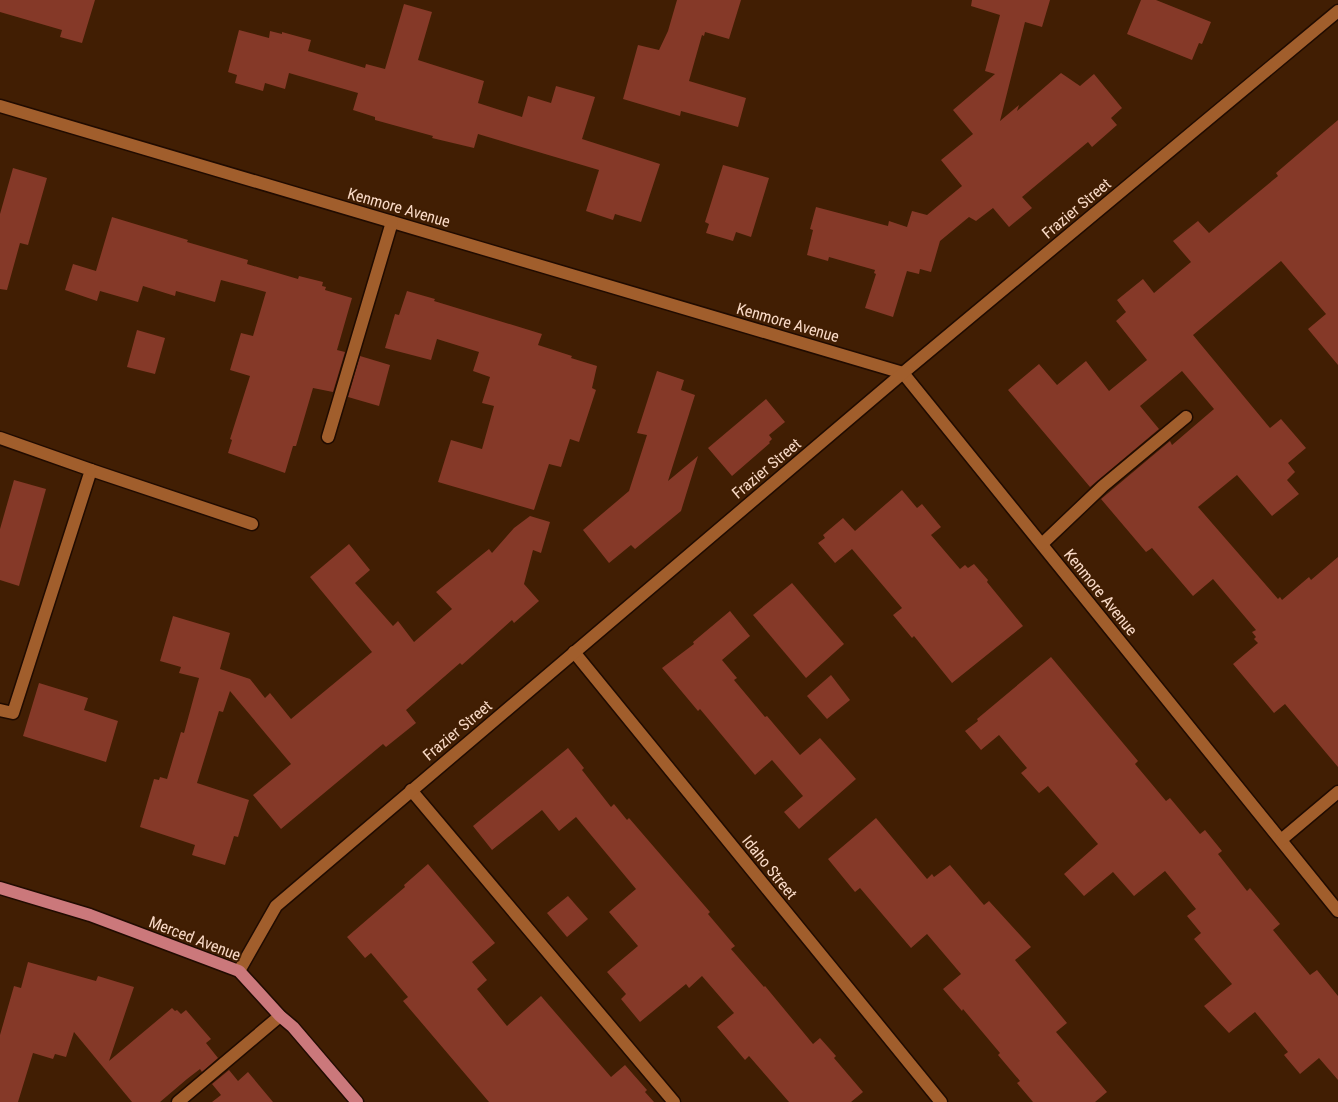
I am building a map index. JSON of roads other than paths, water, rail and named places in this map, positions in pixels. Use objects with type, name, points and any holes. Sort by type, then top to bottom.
[{"type":"main road","name":"Merced Avenue","points":[[0,888],[90,915],[239,971],[280,1016],[293,1027],[357,1102]]},
{"type":"street","name":"Frazier Street","points":[[239,971],[276,906],[903,373],[1338,11]]},
{"type":"street","name":"Kenmore Avenue","points":[[0,106],[903,373],[1338,910]]},
{"type":"street","points":[[328,437],[392,222]]},
{"type":"street","points":[[1042,544],[1103,486],[1186,418]]},
{"type":"street","points":[[0,438],[252,524]]},
{"type":"street","points":[[0,710],[13,713],[91,470]]},
{"type":"street","name":"Idaho Street","points":[[574,652],[942,1102]]},
{"type":"street","points":[[412,790],[674,1102]]},
{"type":"street","points":[[1281,840],[1338,792]]},
{"type":"street","points":[[178,1102],[280,1016]]}]
